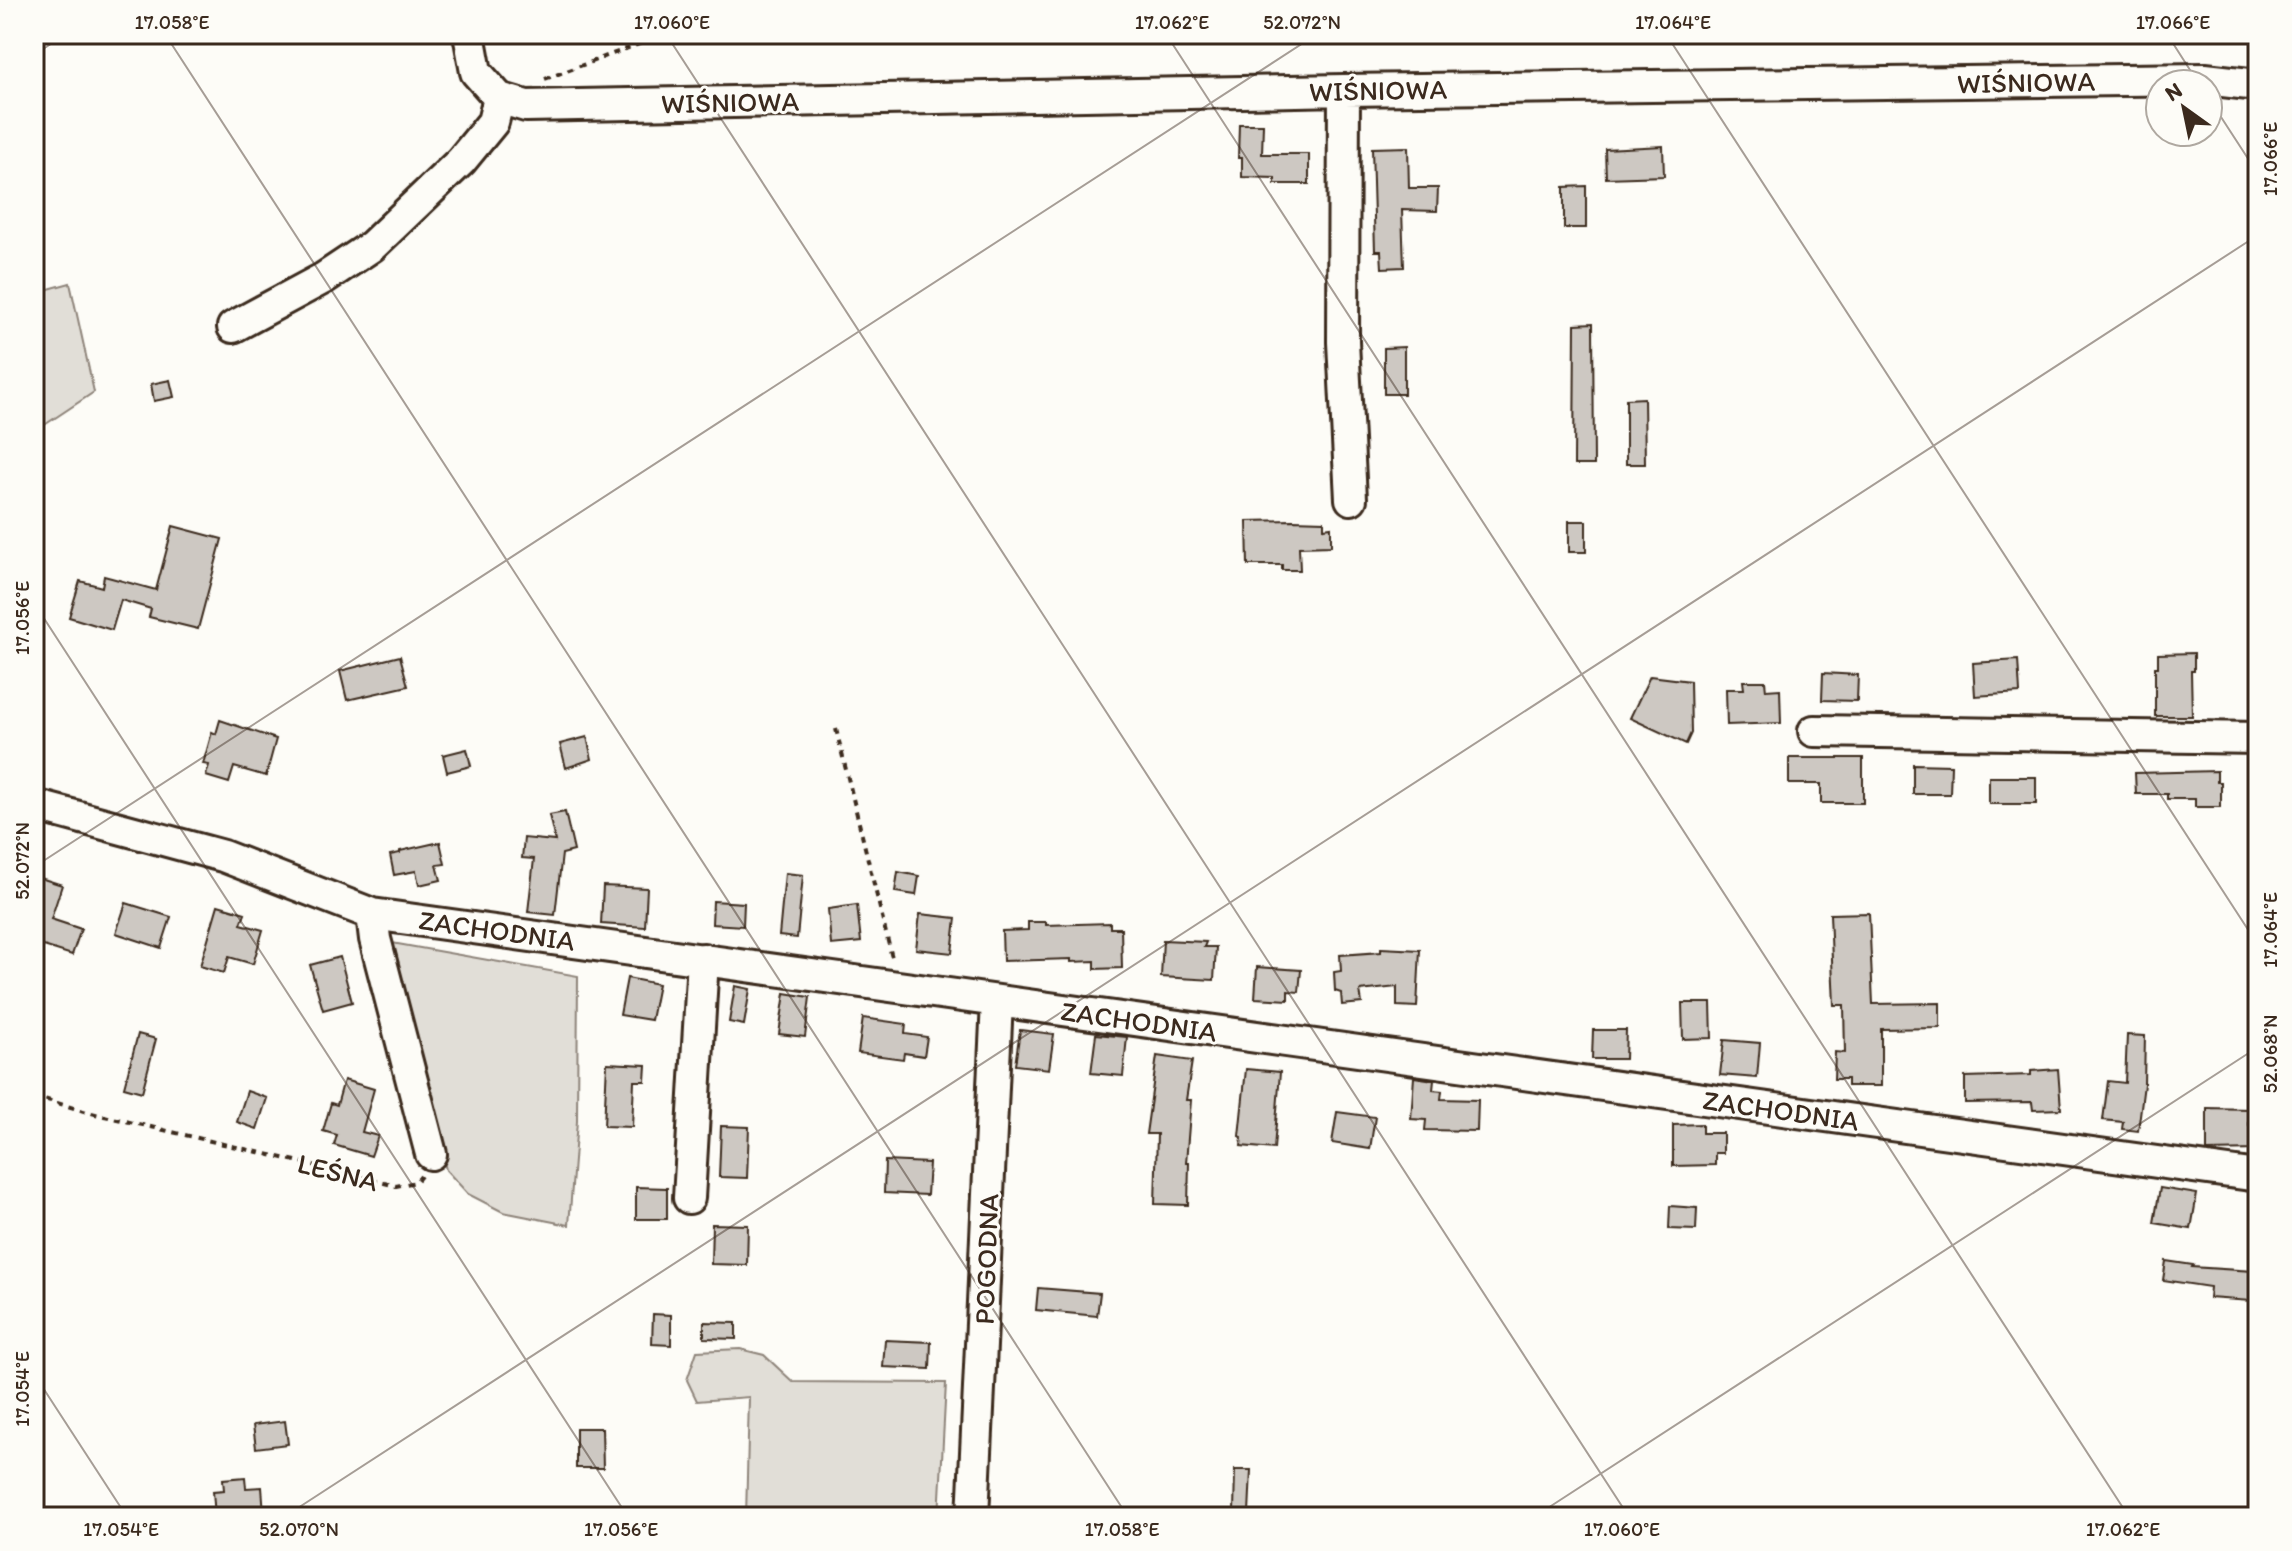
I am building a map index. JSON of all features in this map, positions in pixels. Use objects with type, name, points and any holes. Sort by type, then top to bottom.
[{"type":"street","points":[[233,327],[324,278],[372,246],[461,161],[493,122],[499,98],[476,72],[469,34]]},
{"type":"street","name":"WIŚNIOWA","points":[[499,98],[526,106],[1344,90],[2205,79],[2258,85]]},
{"type":"street","points":[[1344,90],[1343,342],[1351,499]]},
{"type":"street","points":[[1814,731],[2258,738]]},
{"type":"street","name":"ZACHODNIA","points":[[34,805],[223,856],[372,914],[2258,1176]]},
{"type":"street","points":[[372,914],[375,939],[431,1154]]},
{"type":"street","points":[[689,1198],[703,959]]},
{"type":"street","name":"POGODNA","points":[[973,1517],[997,1001]]},
{"type":"path","points":[[539,82],[666,34]]},
{"type":"path","points":[[836,729],[899,988]]},
{"type":"path","name":"LEŚNA","points":[[34,1096],[87,1112],[396,1186],[416,1182],[429,1168],[431,1154]]},
{"type":"shaded area","points":[[70,283],[94,392],[34,432],[34,293]]},
{"type":"shaded area","points":[[392,943],[578,976],[577,1121],[569,1225],[503,1212],[468,1194],[446,1170]]},
{"type":"shaded area","points":[[740,1349],[764,1355],[793,1382],[946,1383],[939,1517],[746,1517],[749,1397],[697,1401],[687,1380],[697,1351]]},
{"type":"building","points":[[1239,124],[1263,124],[1262,154],[1309,154],[1309,184],[1275,184],[1275,178],[1242,177],[1242,158],[1238,158]]},
{"type":"building","points":[[1663,146],[1664,176],[1606,178],[1605,149]]},
{"type":"building","points":[[1408,147],[1409,188],[1438,188],[1437,211],[1402,210],[1404,267],[1382,268],[1381,251],[1375,251],[1372,148]]},
{"type":"building","points":[[1586,186],[1586,228],[1564,228],[1564,187]]},
{"type":"building","points":[[1593,323],[1594,465],[1574,465],[1575,324]]},
{"type":"building","points":[[1404,347],[1404,394],[1384,394],[1384,348]]},
{"type":"building","points":[[170,380],[174,397],[154,401],[151,384]]},
{"type":"building","points":[[1644,398],[1645,464],[1626,464],[1626,399]]},
{"type":"building","points":[[1247,521],[1324,521],[1324,528],[1331,527],[1331,546],[1299,547],[1300,570],[1282,570],[1282,565],[1248,565]]},
{"type":"building","points":[[1569,521],[1586,521],[1586,552],[1569,552]]},
{"type":"building","points":[[173,526],[222,539],[198,629],[149,617],[151,609],[121,600],[112,630],[69,617],[80,581],[102,587],[104,576],[156,590]]},
{"type":"building","points":[[2194,653],[2194,671],[2191,671],[2192,716],[2155,716],[2158,654]]},
{"type":"building","points":[[400,656],[408,686],[347,700],[340,671]]},
{"type":"building","points":[[2018,660],[2020,693],[1975,696],[1973,663]]},
{"type":"building","points":[[1823,673],[1858,675],[1857,701],[1822,700]]},
{"type":"building","points":[[1650,676],[1690,681],[1691,733],[1686,744],[1630,718]]},
{"type":"building","points":[[1743,681],[1765,681],[1766,690],[1780,689],[1781,723],[1727,725],[1726,689],[1744,689]]},
{"type":"building","points":[[220,720],[276,739],[266,776],[234,767],[229,783],[206,776],[209,765],[203,764],[212,732],[216,734]]},
{"type":"building","points":[[587,737],[592,759],[566,768],[560,744]]},
{"type":"building","points":[[467,749],[471,766],[447,772],[443,755]]},
{"type":"building","points":[[1789,758],[1863,758],[1863,803],[1821,803],[1821,784],[1789,784]]},
{"type":"building","points":[[1913,764],[1951,765],[1950,794],[1913,794]]},
{"type":"building","points":[[2217,771],[2217,782],[2221,782],[2221,807],[2195,807],[2195,799],[2167,799],[2167,794],[2136,794],[2135,773]]},
{"type":"building","points":[[1989,777],[2036,777],[2036,804],[1989,804]]},
{"type":"building","points":[[565,812],[574,851],[562,854],[555,915],[528,912],[534,859],[522,858],[524,838],[555,841],[549,815]]},
{"type":"building","points":[[440,842],[445,864],[437,865],[441,880],[419,885],[416,871],[394,875],[390,855]]},
{"type":"building","points":[[898,872],[919,876],[916,895],[895,892]]},
{"type":"building","points":[[785,873],[803,875],[797,938],[779,936]]},
{"type":"building","points":[[34,876],[62,885],[51,919],[81,929],[72,955],[34,943]]},
{"type":"building","points":[[603,886],[647,888],[645,927],[601,924]]},
{"type":"building","points":[[713,901],[744,903],[743,926],[712,924]]},
{"type":"building","points":[[126,903],[171,917],[161,948],[116,933]]},
{"type":"building","points":[[218,905],[245,913],[241,924],[263,930],[253,964],[229,957],[224,973],[200,966]]},
{"type":"building","points":[[857,905],[861,942],[831,945],[828,909]]},
{"type":"building","points":[[1869,913],[1873,1004],[1940,1003],[1940,1028],[1881,1029],[1881,1086],[1847,1086],[1847,1079],[1834,1079],[1835,1052],[1845,1053],[1844,1005],[1834,1005],[1830,914]]},
{"type":"building","points":[[920,914],[956,918],[952,953],[916,949]]},
{"type":"building","points":[[1028,922],[1046,922],[1046,925],[1110,923],[1110,928],[1121,928],[1122,968],[1095,969],[1095,961],[1071,962],[1071,959],[1003,961],[1002,931],[1028,930]]},
{"type":"building","points":[[1163,940],[1206,942],[1204,947],[1216,947],[1214,980],[1161,977]]},
{"type":"building","points":[[1381,948],[1420,950],[1417,1007],[1397,1006],[1397,987],[1360,991],[1362,1003],[1342,1005],[1341,993],[1335,991],[1334,972],[1341,971],[1340,955],[1381,952]]},
{"type":"building","points":[[340,957],[352,1002],[323,1010],[310,965]]},
{"type":"building","points":[[1257,967],[1301,970],[1299,992],[1288,991],[1288,1000],[1255,998]]},
{"type":"building","points":[[627,978],[658,984],[651,1020],[620,1015]]},
{"type":"building","points":[[735,986],[750,989],[744,1025],[729,1022]]},
{"type":"building","points":[[785,993],[810,997],[805,1037],[779,1034]]},
{"type":"building","points":[[1682,1003],[1711,1003],[1712,1038],[1683,1039]]},
{"type":"building","points":[[863,1018],[906,1024],[905,1034],[927,1037],[924,1056],[904,1053],[903,1059],[858,1053]]},
{"type":"building","points":[[1020,1030],[1054,1034],[1049,1069],[1015,1065]]},
{"type":"building","points":[[1593,1030],[1626,1030],[1625,1059],[1592,1059]]},
{"type":"building","points":[[138,1034],[156,1039],[142,1092],[124,1087]]},
{"type":"building","points":[[1096,1034],[1127,1037],[1123,1076],[1091,1073]]},
{"type":"building","points":[[2127,1035],[2145,1036],[2144,1084],[2138,1131],[2122,1129],[2123,1122],[2103,1120],[2108,1081],[2125,1083]]},
{"type":"building","points":[[1724,1040],[1760,1043],[1757,1078],[1720,1075]]},
{"type":"building","points":[[1157,1056],[1192,1061],[1186,1100],[1191,1100],[1186,1163],[1189,1163],[1188,1205],[1155,1204],[1157,1134],[1146,1134]]},
{"type":"building","points":[[607,1063],[646,1065],[645,1081],[634,1081],[632,1127],[604,1126]]},
{"type":"building","points":[[1246,1069],[1280,1072],[1274,1149],[1241,1146],[1242,1137],[1239,1136]]},
{"type":"building","points":[[2058,1069],[2061,1109],[2033,1110],[2032,1102],[1965,1103],[1965,1077],[2031,1075],[2031,1071]]},
{"type":"building","points":[[1414,1077],[1434,1080],[1433,1090],[1442,1091],[1441,1099],[1478,1100],[1477,1131],[1425,1130],[1426,1120],[1411,1119]]},
{"type":"building","points":[[344,1080],[374,1089],[362,1132],[378,1136],[371,1156],[334,1145],[337,1135],[323,1131],[331,1103],[337,1105]]},
{"type":"building","points":[[247,1091],[267,1098],[257,1129],[237,1122]]},
{"type":"building","points":[[2207,1108],[2249,1109],[2249,1125],[2258,1125],[2258,1150],[2207,1151]]},
{"type":"building","points":[[1337,1112],[1375,1117],[1370,1149],[1332,1143]]},
{"type":"building","points":[[1702,1124],[1702,1133],[1723,1133],[1723,1153],[1715,1153],[1715,1165],[1673,1166],[1673,1125]]},
{"type":"building","points":[[721,1126],[749,1127],[747,1178],[719,1177]]},
{"type":"building","points":[[885,1161],[929,1163],[927,1195],[884,1193]]},
{"type":"building","points":[[636,1187],[667,1188],[667,1219],[636,1219]]},
{"type":"building","points":[[2160,1188],[2197,1194],[2191,1229],[2154,1223]]},
{"type":"building","points":[[1670,1206],[1697,1208],[1696,1230],[1669,1229]]},
{"type":"building","points":[[712,1224],[748,1225],[747,1265],[711,1264]]},
{"type":"building","points":[[2166,1261],[2192,1267],[2253,1271],[2251,1301],[2209,1298],[2210,1287],[2163,1280]]},
{"type":"building","points":[[1038,1288],[1100,1293],[1097,1316],[1036,1310]]},
{"type":"building","points":[[653,1314],[671,1315],[671,1345],[652,1344]]},
{"type":"building","points":[[704,1322],[736,1323],[736,1339],[704,1338]]},
{"type":"building","points":[[885,1340],[931,1342],[930,1369],[883,1367]]},
{"type":"building","points":[[285,1421],[288,1444],[256,1448],[253,1425]]},
{"type":"building","points":[[576,1428],[602,1428],[603,1468],[576,1468]]},
{"type":"building","points":[[1235,1470],[1251,1470],[1249,1513],[1234,1512]]},
{"type":"building","points":[[245,1477],[246,1488],[262,1487],[264,1513],[252,1514],[252,1517],[215,1517],[213,1491],[224,1490],[223,1479]]}]
